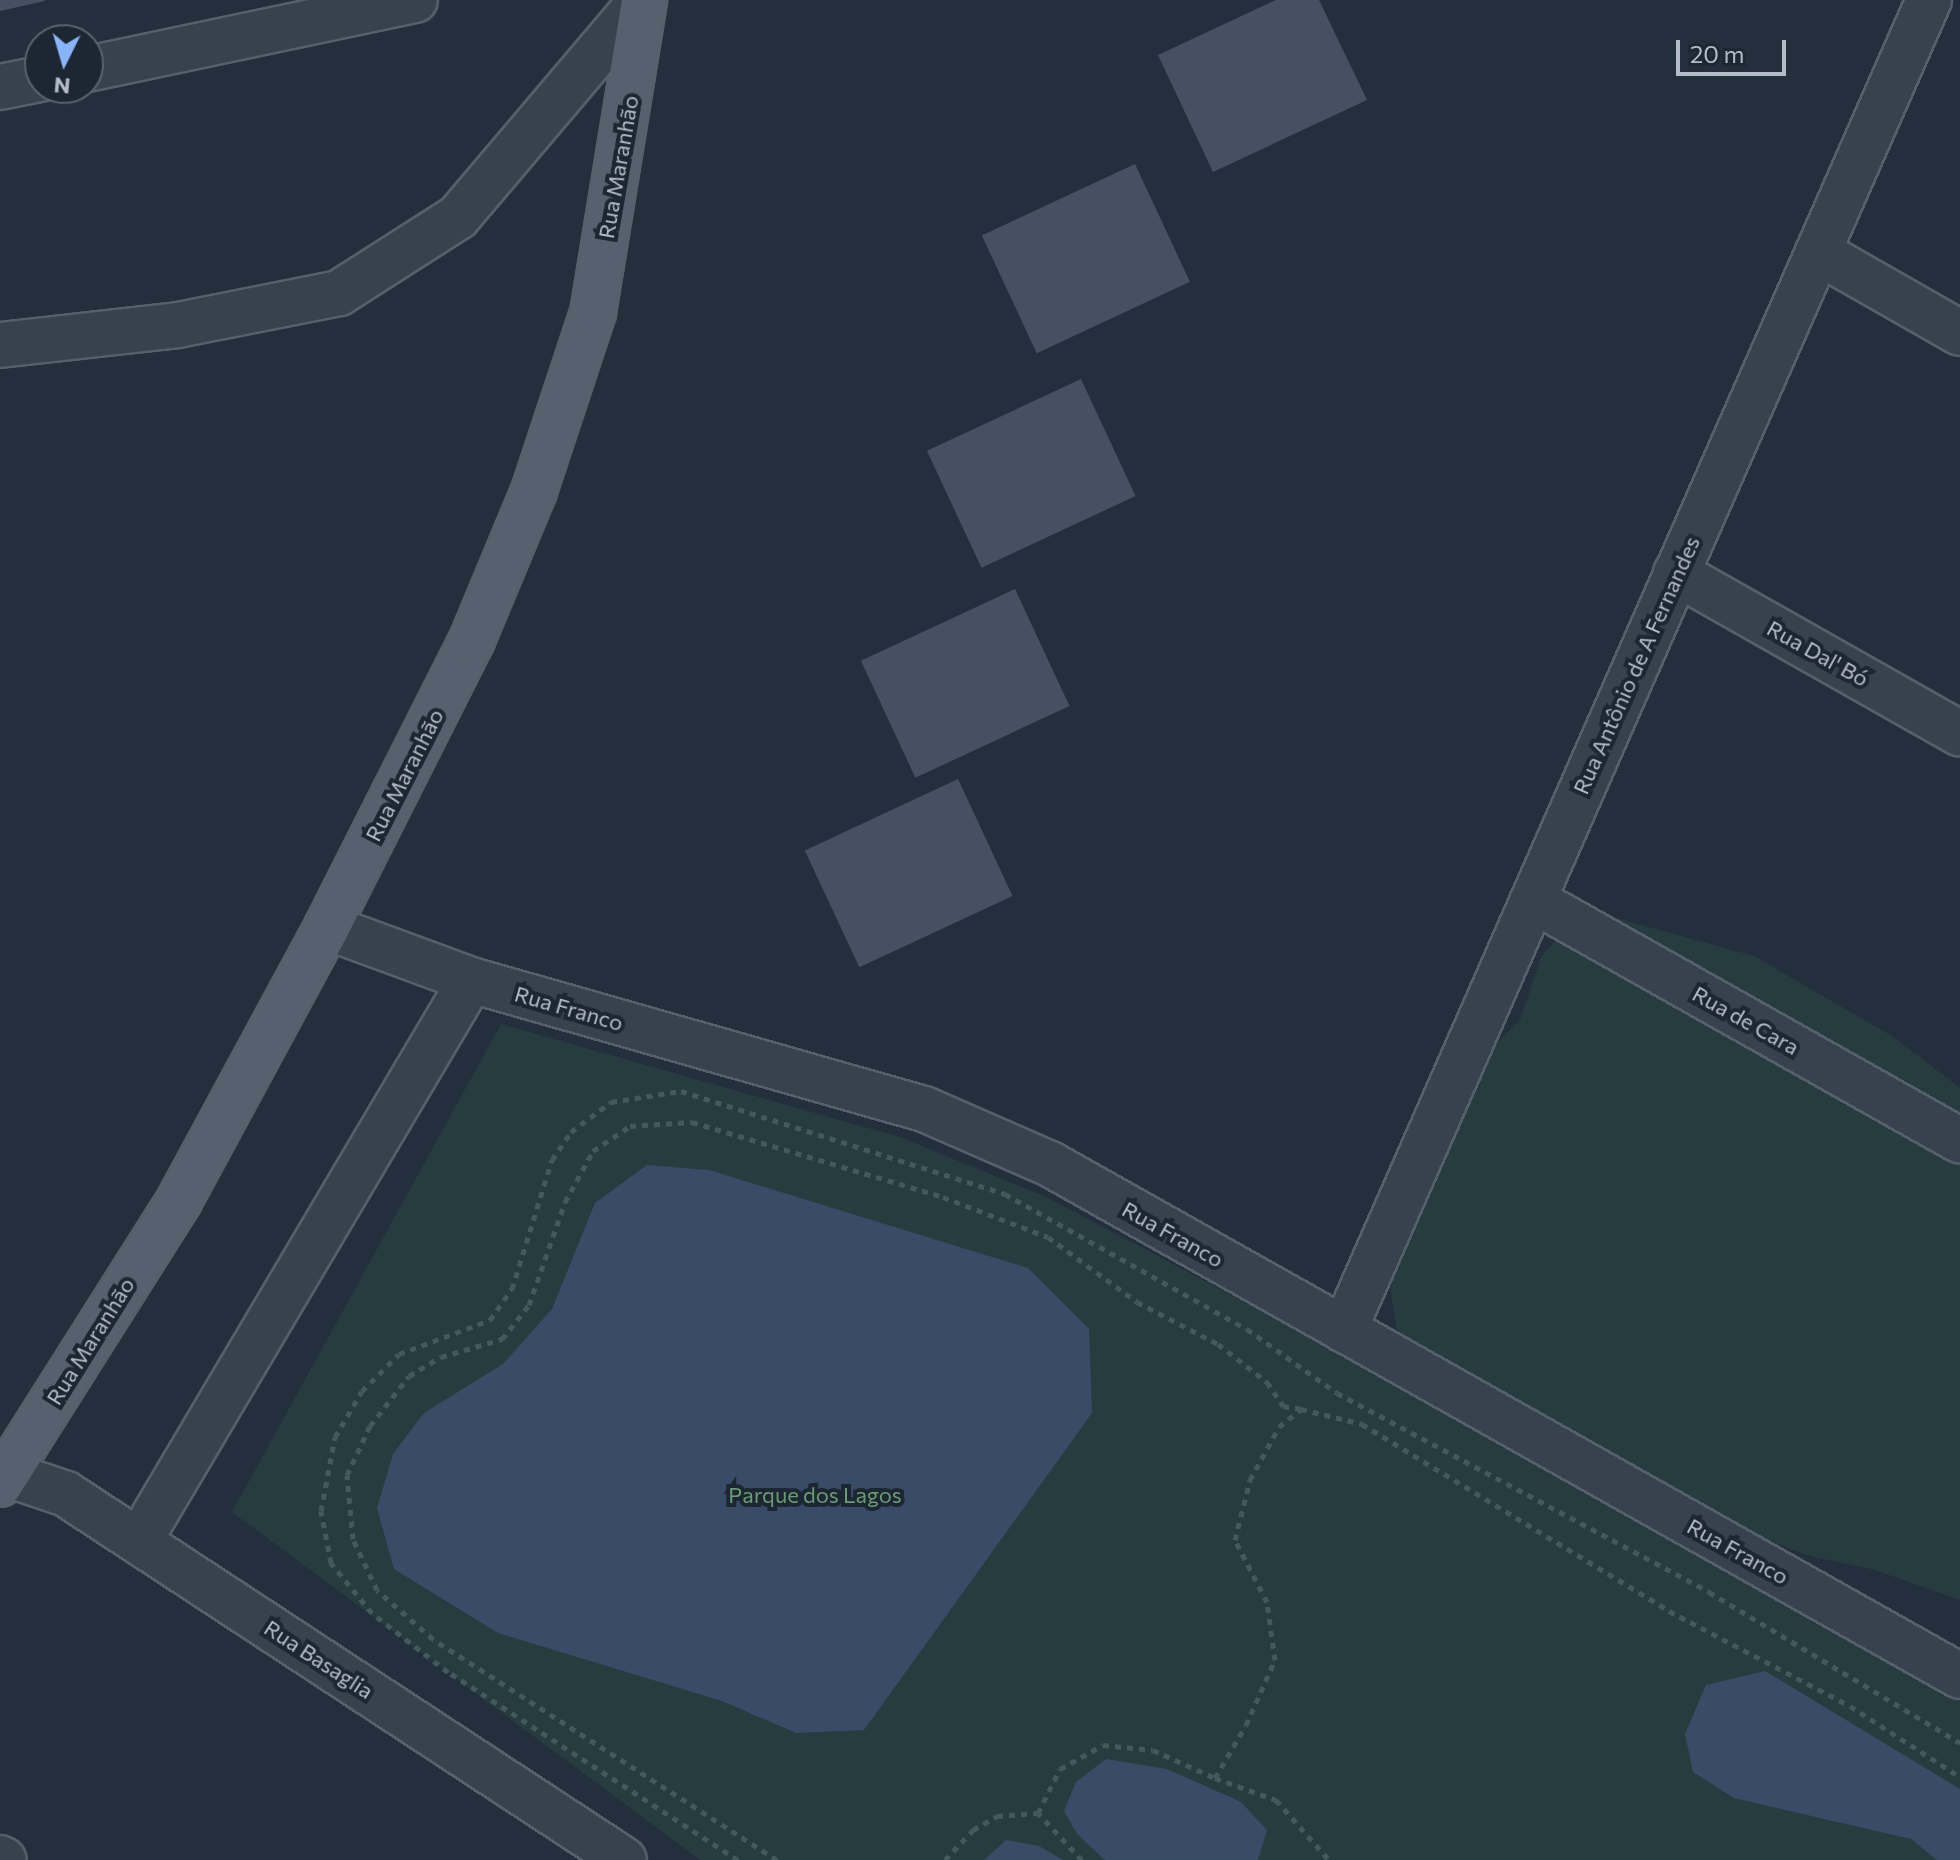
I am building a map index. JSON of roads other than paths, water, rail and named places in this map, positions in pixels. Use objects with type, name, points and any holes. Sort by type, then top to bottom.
[{"type":"main road","name":"Rua Maranhão","points":[[3,1479],[180,1199],[327,927],[472,640],[534,491],[593,313],[643,0]]},
{"type":"street","points":[[104,66],[415,0]]},
{"type":"street","points":[[0,345],[178,325],[339,293],[458,217],[643,0]]},
{"type":"street","name":"Rua Antônio de A Fernandes","points":[[1344,1330],[1929,0]]},
{"type":"street","points":[[0,87],[24,82]]},
{"type":"street","points":[[1818,252],[1960,333]]},
{"type":"street","name":"Rua Dal' Bó","points":[[1676,573],[1960,734]]},
{"type":"street","name":"Rua de Cara","points":[[1533,900],[1960,1141]]},
{"type":"street","name":"Rua Franco","points":[[327,927],[471,980],[924,1109],[1050,1164],[1960,1676]]},
{"type":"street","points":[[139,1541],[471,980]]},
{"type":"street","name":"Rua Basaglia","points":[[3,1479],[66,1494],[624,1860]]},
{"type":"water","points":[[647,1165],[709,1170],[1028,1268],[1089,1329],[1092,1413],[864,1730],[796,1733],[722,1701],[498,1633],[394,1569],[377,1508],[393,1454],[424,1413],[503,1364],[552,1309],[595,1203]]},
{"type":"water","points":[[1765,1671],[1960,1789],[1960,1860],[1937,1860],[1911,1839],[1734,1798],[1693,1772],[1685,1734],[1706,1685]]},
{"type":"water","points":[[1106,1759],[1167,1769],[1241,1802],[1267,1830],[1258,1860],[1105,1860],[1077,1834],[1064,1811],[1076,1782]]},
{"type":"water","points":[[1006,1840],[1039,1846],[1063,1860],[984,1860]]},
{"type":"park label","name":"Parque dos Lagos","points":[[815,1495]]}]
